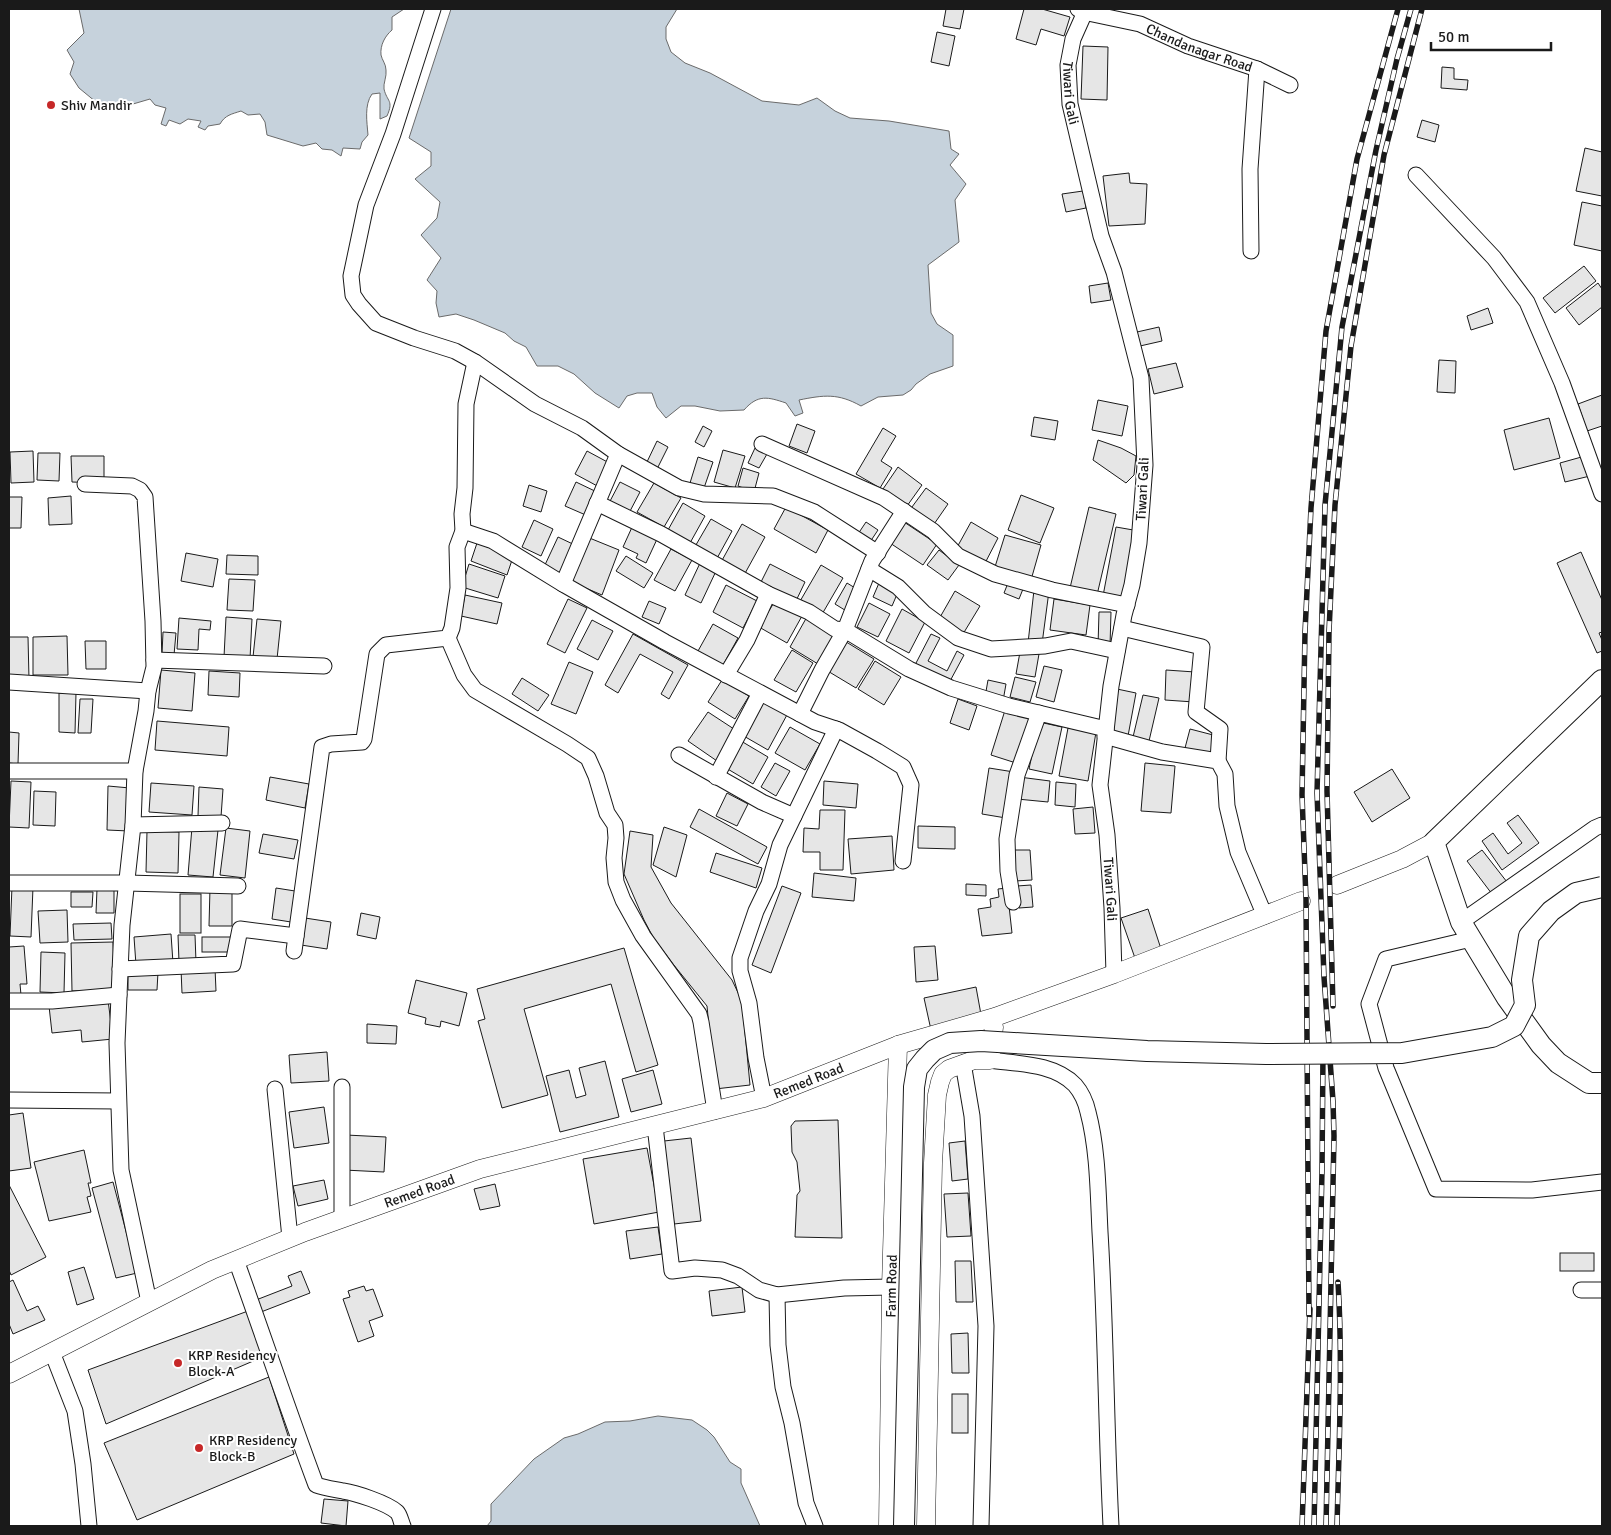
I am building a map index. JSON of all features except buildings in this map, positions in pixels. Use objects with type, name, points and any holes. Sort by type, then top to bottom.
[{"type":"main road","points":[[1602,680],[1434,842],[1466,930],[1507,998],[1541,1044],[1558,1063],[1589,1083],[1602,1083]]},
{"type":"main road","points":[[904,1526],[914,1087],[917,1070],[924,1059],[934,1050],[950,1043],[981,1041],[1147,1051],[1266,1054],[1402,1053],[1492,1037],[1514,1026],[1525,1005],[1522,980],[1529,936],[1551,911],[1576,893],[1602,887]]},
{"type":"street","points":[[433,9],[393,134],[366,204],[352,276],[353,295],[359,304],[376,323],[455,351],[475,362],[535,404],[582,428],[618,454],[679,488],[704,494],[773,496],[814,512],[878,553]]},
{"type":"street","name":"Chandanagar Road","points":[[1085,11],[1141,16],[1188,46],[1257,69],[1290,85]]},
{"type":"street","name":"Tiwari Gali","points":[[1085,11],[1073,39],[1068,65],[1070,104],[1102,236],[1114,272],[1141,378],[1145,466],[1143,510],[1134,577],[1111,686],[1100,785],[1108,853],[1114,974]]},
{"type":"street","points":[[1251,251],[1250,170],[1257,69]]},
{"type":"street","points":[[1416,175],[1494,258],[1527,302],[1562,383],[1602,494]]},
{"type":"street","points":[[475,362],[466,404],[463,531],[457,547],[458,588],[452,628],[448,638],[464,675],[475,690],[588,758],[608,813],[615,824],[616,882],[623,900],[643,936],[698,1014],[701,1022],[715,1111]]},
{"type":"street","points":[[762,444],[884,498],[933,531],[958,556],[995,574],[1052,590],[1127,605]]},
{"type":"street","points":[[563,584],[618,454]]},
{"type":"street","points":[[85,484],[132,486],[140,490],[145,497],[154,667],[148,691],[135,771],[133,825],[120,969],[117,1044],[121,1170],[149,1302]]},
{"type":"street","points":[[598,503],[661,534],[768,594],[809,612],[834,629],[846,630],[909,669],[951,688],[1105,733],[1162,752],[1218,761]]},
{"type":"street","points":[[800,714],[822,670],[846,630],[869,569],[904,510]]},
{"type":"street","points":[[463,531],[493,541],[563,584],[665,642],[815,722],[836,729],[902,767],[911,786],[903,862]]},
{"type":"street","points":[[869,569],[898,587],[924,613],[958,638],[991,649],[1045,646],[1071,641],[1118,651]]},
{"type":"street","points":[[726,674],[747,640],[768,594]]},
{"type":"street","points":[[1122,628],[1202,647],[1196,712],[1220,729],[1218,761],[1226,774],[1227,806],[1238,852],[1265,916]]},
{"type":"street","points":[[120,969],[233,964],[240,929],[295,943],[322,747],[331,744],[362,742],[364,739],[376,654],[386,646],[448,638]]},
{"type":"street","points":[[154,660],[324,666]]},
{"type":"street","points":[[9,682],[148,691]]},
{"type":"street","points":[[716,777],[760,693]]},
{"type":"street","points":[[1012,902],[1008,871],[1007,839],[1017,775],[1039,714]]},
{"type":"street","points":[[764,1098],[756,1058],[749,1003],[740,971],[740,958],[756,911],[769,884],[780,845],[836,729]]},
{"type":"street","points":[[680,755],[762,802],[794,816]]},
{"type":"street","points":[[9,771],[135,771]]},
{"type":"street","points":[[133,825],[222,823]]},
{"type":"street","points":[[1602,825],[1595,828],[1466,930],[1386,959],[1370,1004],[1386,1068],[1436,1189],[1532,1190],[1602,1182]]},
{"type":"street","points":[[1337,886],[1402,859],[1434,842]]},
{"type":"street","points":[[9,883],[127,883],[238,886]]},
{"type":"street","name":"Remed Road","points":[[9,1374],[212,1270],[342,1218],[480,1169],[764,1098],[898,1045],[995,1017],[1114,974],[1301,901]]},
{"type":"street","points":[[9,1001],[52,1001],[119,995]]},
{"type":"street","points":[[990,1060],[995,1017]]},
{"type":"street","name":"Farm Road","points":[[888,1526],[891,1287],[898,1045]]},
{"type":"street","points":[[926,1526],[933,1163],[937,1095],[944,1074],[949,1068],[974,1060],[990,1060],[1044,1067],[1062,1075],[1076,1085],[1088,1111],[1095,1152],[1105,1303],[1108,1475],[1111,1526]]},
{"type":"street","points":[[963,1063],[972,1116],[986,1326],[982,1526]]},
{"type":"street","points":[[342,1087],[342,1218]]},
{"type":"street","points":[[275,1089],[290,1238]]},
{"type":"street","points":[[9,1100],[118,1101]]},
{"type":"street","points":[[655,1126],[672,1272],[695,1268],[722,1270],[738,1276],[759,1290],[777,1295],[844,1288],[891,1287]]},
{"type":"street","points":[[236,1260],[316,1485],[326,1489],[349,1492],[388,1507],[398,1513],[403,1526]]},
{"type":"street","points":[[1581,1290],[1602,1290]]},
{"type":"street","points":[[777,1295],[778,1344],[783,1387],[792,1423],[806,1503],[815,1526]]},
{"type":"street","points":[[52,1352],[75,1411],[84,1464],[89,1526]]},
{"type":"shaded area","points":[[79,9],[404,9],[392,17],[392,30],[385,38],[381,48],[386,72],[384,89],[390,104],[389,111],[387,116],[380,119],[380,93],[372,94],[367,108],[368,135],[362,142],[360,149],[343,148],[341,156],[332,150],[322,149],[316,143],[303,146],[267,135],[265,122],[260,114],[248,115],[241,111],[226,117],[220,124],[208,126],[205,130],[198,127],[201,121],[188,119],[180,124],[169,120],[166,126],[161,124],[166,108],[155,105],[150,99],[116,109],[96,102],[79,88],[70,74],[74,62],[67,50],[84,33]]},
{"type":"shaded area","points":[[451,9],[677,9],[666,27],[666,39],[671,52],[685,63],[710,73],[762,101],[799,105],[817,98],[835,111],[850,118],[889,121],[949,131],[951,149],[959,154],[950,165],[966,184],[955,200],[959,242],[928,265],[931,313],[937,324],[953,335],[953,366],[930,374],[903,395],[878,397],[861,406],[838,397],[816,397],[799,400],[803,413],[795,416],[786,403],[764,398],[754,401],[744,410],[720,411],[695,406],[681,406],[666,418],[657,407],[652,393],[637,393],[627,396],[619,408],[595,393],[574,374],[558,366],[537,366],[526,347],[514,341],[505,333],[456,314],[439,317],[436,303],[437,291],[427,280],[441,258],[421,235],[437,218],[440,202],[415,179],[431,166],[431,152],[409,138]]},
{"type":"shaded area","points":[[658,1416],[692,1420],[714,1437],[730,1462],[741,1469],[741,1483],[760,1526],[487,1526],[491,1521],[491,1504],[534,1459],[564,1438],[605,1422],[630,1421]]},
{"type":"railway","points":[[1309,1315],[1306,899],[1302,795],[1305,632],[1311,508],[1326,331],[1357,159],[1398,9]]},
{"type":"railway","points":[[1326,1526],[1334,1136],[1324,977],[1317,793],[1325,505],[1342,327],[1376,150],[1397,59],[1411,9]]},
{"type":"railway","points":[[1333,1006],[1327,791],[1329,631],[1335,505],[1351,346],[1384,155],[1422,9]]},
{"type":"railway","points":[[1314,1526],[1323,1052]]},
{"type":"railway","points":[[1337,1526],[1340,1435],[1338,1282]]},
{"type":"railway","points":[[1302,1526],[1310,1309]]},
{"type":"place","name":"Shiv Mandir","points":[[51,105]]},
{"type":"place","name":"KRP Residency Block-A","points":[[178,1363]]},
{"type":"place","name":"KRP Residency Block-B","points":[[199,1448]]}]
